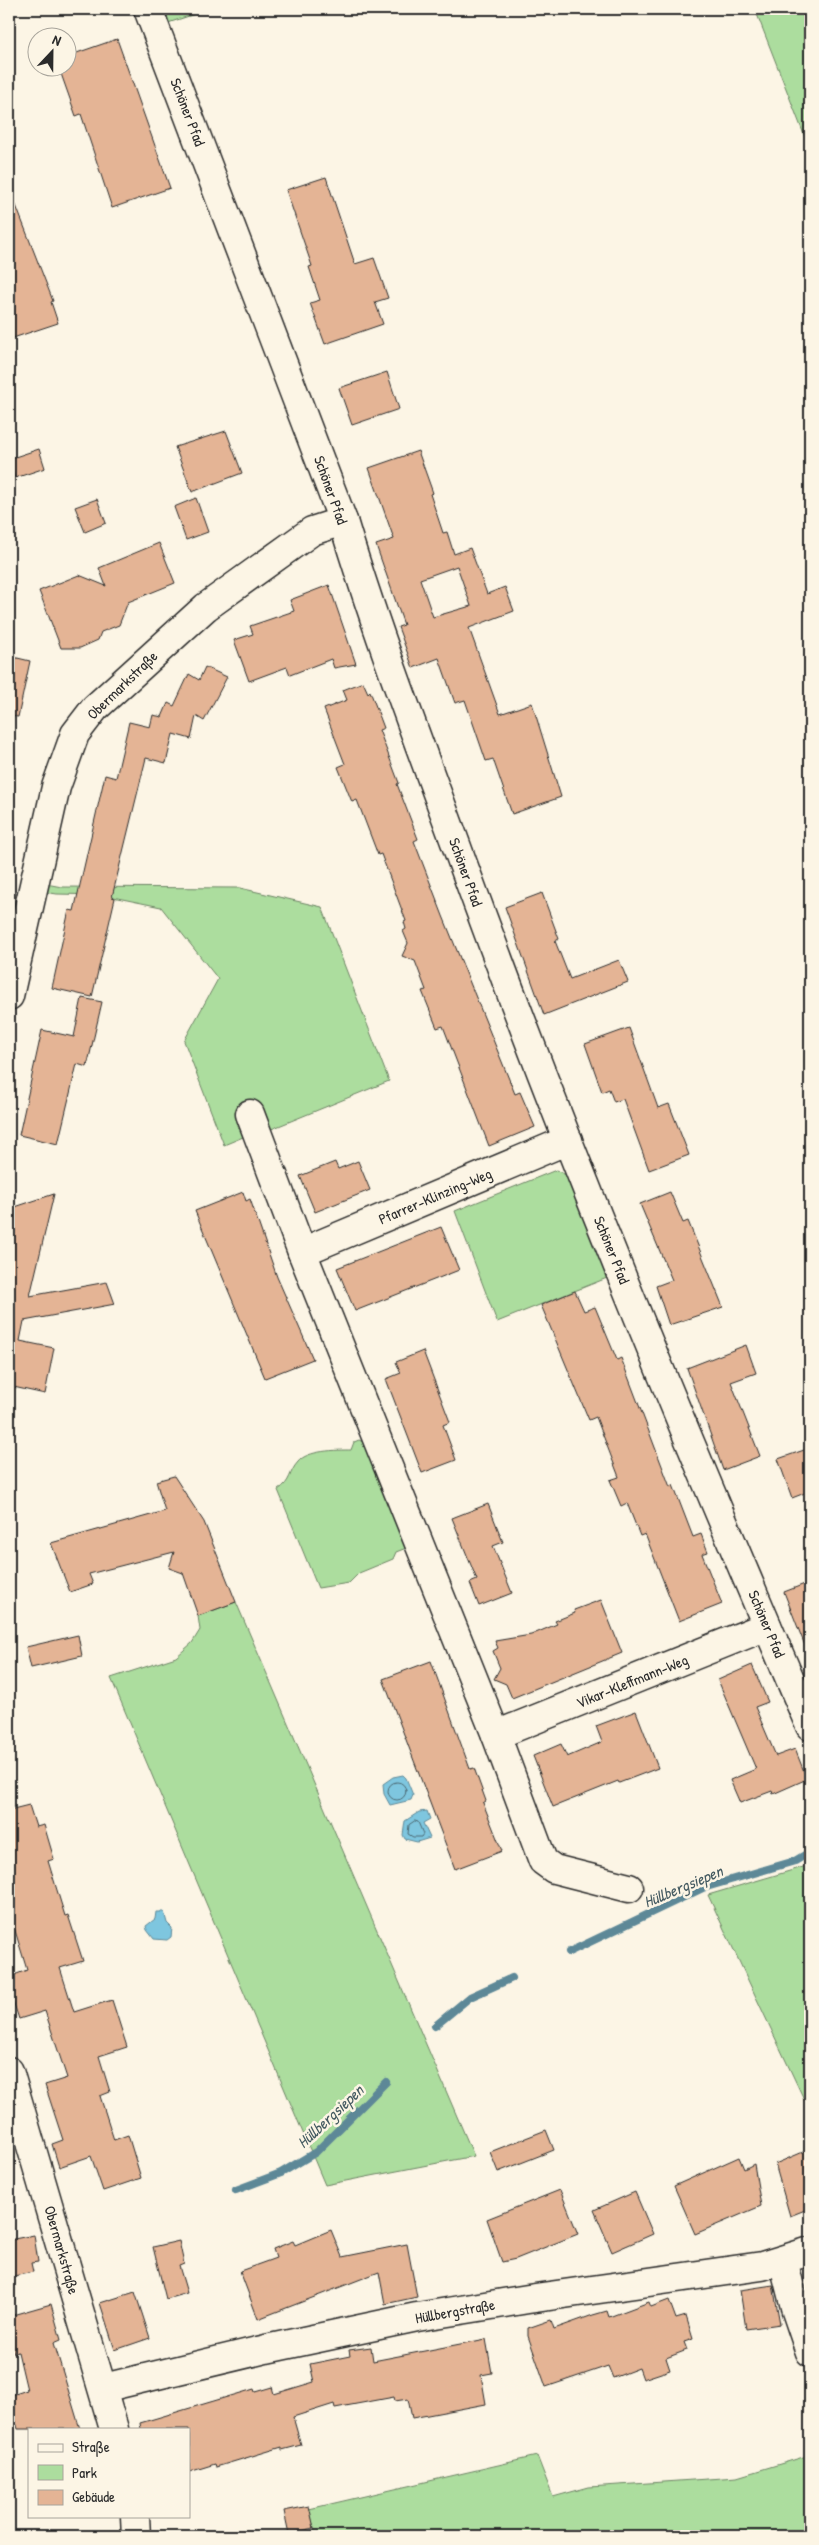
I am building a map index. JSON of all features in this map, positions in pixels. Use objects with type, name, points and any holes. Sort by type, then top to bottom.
[{"type":"street","name":"Schöner Pfad","points":[[148,9],[343,521],[369,607],[494,949],[568,1140],[689,1440],[810,1726]]},
{"type":"street","name":"Obermarkstraße","points":[[9,996],[56,787],[74,734],[95,708],[206,607],[312,531],[343,521]]},
{"type":"street","points":[[250,1114],[302,1252],[496,1735],[542,1861],[554,1870],[629,1888]]},
{"type":"street","name":"Pfarrer-Klinzing-Weg","points":[[302,1252],[568,1140]]},
{"type":"street","name":"Vikar-Kleffmann-Weg","points":[[496,1735],[767,1626]]},
{"type":"street","name":"Obermarkstraße","points":[[9,2071],[114,2428]]},
{"type":"street","name":"Hüllbergstraße","points":[[103,2388],[257,2351],[417,2317],[546,2296],[728,2271],[783,2260],[810,2251]]},
{"type":"street","points":[[783,2260],[796,2311],[810,2352]]},
{"type":"street","points":[[135,2518],[136,2536]]},
{"type":"green space","points":[[167,9],[210,9],[168,23]]},
{"type":"green space","points":[[755,9],[810,9],[810,150]]},
{"type":"green space","points":[[46,884],[62,887],[240,888],[322,907],[389,1081],[264,1132],[262,1129],[224,1145],[184,1041],[218,979],[161,907],[103,895],[44,892]]},
{"type":"green space","points":[[556,1170],[568,1176],[607,1278],[497,1322],[455,1211]]},
{"type":"green space","points":[[359,1440],[365,1443],[414,1545],[396,1552],[393,1559],[359,1573],[349,1583],[318,1588],[278,1490],[286,1483],[295,1466],[302,1458],[315,1453],[351,1450],[354,1442]]},
{"type":"green space","points":[[236,1602],[474,2156],[325,2185],[111,1678],[176,1657],[192,1643],[200,1630],[198,1616]]},
{"type":"green space","points":[[810,1865],[810,2112],[708,1895]]},
{"type":"green space","points":[[810,2455],[810,2536],[316,2536],[309,2509],[537,2456],[553,2497],[589,2487],[737,2477]]},
{"type":"water","points":[[403,1775],[413,1795],[411,1800],[390,1805],[384,1794],[383,1784],[393,1777]]},
{"type":"water","points":[[427,1811],[430,1819],[423,1823],[430,1838],[417,1842],[405,1839],[403,1835],[405,1821],[419,1812]]},
{"type":"water","points":[[156,1912],[164,1912],[167,1923],[172,1928],[171,1937],[167,1940],[154,1939],[147,1930],[146,1926],[155,1919]]},
{"type":"building","points":[[117,39],[170,188],[112,208],[81,114],[76,116],[63,78],[78,78],[78,53]]},
{"type":"building","points":[[326,177],[355,264],[374,258],[388,298],[375,302],[383,324],[325,344],[310,303],[320,300],[309,267],[312,266],[286,190]]},
{"type":"building","points":[[10,190],[53,301],[51,302],[58,323],[13,338],[9,326]]},
{"type":"building","points":[[387,372],[399,409],[352,425],[339,388]]},
{"type":"building","points":[[226,431],[242,473],[192,492],[175,447]]},
{"type":"building","points":[[39,449],[45,468],[15,478],[9,459]]},
{"type":"building","points":[[418,451],[433,493],[430,494],[443,533],[447,532],[454,554],[470,548],[487,594],[505,587],[514,611],[469,628],[500,714],[532,703],[561,797],[512,814],[493,759],[486,761],[465,700],[455,703],[439,658],[413,668],[398,627],[404,625],[376,545],[394,539],[369,468]],"holes":[[[457,566],[471,606],[433,617],[420,579]]]},
{"type":"building","points":[[196,498],[208,532],[186,540],[174,507]]},
{"type":"building","points":[[97,499],[106,523],[85,532],[75,507]]},
{"type":"building","points":[[159,543],[175,583],[128,602],[119,625],[101,632],[98,640],[80,648],[61,648],[39,591],[79,575],[106,586],[99,568]]},
{"type":"building","points":[[329,585],[356,664],[334,668],[331,659],[290,675],[287,667],[249,681],[234,640],[253,634],[250,626],[294,611],[290,600]]},
{"type":"building","points":[[9,656],[30,661],[18,717],[9,716]]},
{"type":"building","points":[[205,667],[227,677],[204,721],[196,716],[191,739],[173,734],[166,763],[146,758],[112,897],[115,898],[92,997],[52,988],[69,910],[74,911],[105,775],[116,778],[129,722],[150,727],[153,715],[162,717],[168,703],[174,706],[189,674],[199,680]]},
{"type":"building","points":[[363,682],[368,693],[370,691],[384,728],[379,730],[418,839],[414,841],[515,1094],[520,1092],[535,1127],[489,1146],[443,1026],[437,1028],[422,991],[426,990],[415,961],[402,956],[408,943],[403,931],[406,929],[404,922],[406,921],[381,854],[378,855],[357,800],[352,802],[338,767],[345,764],[324,709],[347,700],[343,690]]},
{"type":"building","points":[[542,893],[559,939],[555,941],[570,979],[619,960],[628,982],[544,1015],[505,907]]},
{"type":"building","points":[[82,998],[102,1002],[87,1067],[77,1064],[58,1144],[19,1135],[42,1030],[74,1037]]},
{"type":"building","points":[[629,1028],[658,1108],[669,1104],[689,1155],[649,1170],[623,1099],[614,1102],[609,1089],[602,1092],[585,1044]]},
{"type":"building","points":[[358,1161],[370,1190],[315,1212],[300,1176],[335,1162],[338,1169]]},
{"type":"building","points":[[243,1192],[246,1201],[250,1199],[277,1277],[313,1359],[265,1378],[195,1211]]},
{"type":"building","points":[[670,1192],[683,1223],[688,1221],[723,1307],[669,1325],[656,1286],[672,1280],[640,1204]]},
{"type":"building","points":[[54,1194],[30,1296],[107,1282],[115,1304],[24,1321],[20,1341],[54,1348],[45,1394],[9,1386],[9,1209]]},
{"type":"building","points":[[441,1227],[459,1270],[355,1311],[337,1268]]},
{"type":"building","points":[[575,1291],[584,1311],[595,1307],[617,1360],[621,1358],[670,1487],[673,1485],[693,1537],[701,1534],[708,1552],[702,1554],[722,1604],[679,1621],[645,1534],[640,1536],[627,1503],[621,1506],[610,1480],[619,1477],[596,1417],[589,1420],[541,1305]]},
{"type":"building","points":[[746,1345],[756,1373],[731,1382],[760,1456],[723,1470],[687,1368]]},
{"type":"building","points":[[423,1351],[450,1422],[443,1425],[456,1460],[422,1473],[386,1379],[401,1373],[396,1362]]},
{"type":"building","points":[[810,1448],[810,1491],[792,1498],[778,1459]]},
{"type":"building","points":[[174,1476],[204,1522],[236,1602],[198,1616],[183,1573],[169,1568],[174,1552],[89,1574],[93,1584],[70,1592],[51,1543],[165,1511],[156,1481]]},
{"type":"building","points":[[488,1504],[503,1542],[493,1546],[512,1593],[479,1606],[470,1583],[477,1580],[452,1518]]},
{"type":"building","points":[[810,1582],[810,1656],[809,1656],[784,1592]]},
{"type":"building","points":[[601,1600],[622,1653],[512,1698],[506,1684],[494,1679],[500,1668],[493,1651],[498,1648],[495,1641],[531,1635],[557,1624],[555,1621],[575,1613],[574,1610]]},
{"type":"building","points":[[78,1635],[82,1656],[31,1668],[26,1647]]},
{"type":"building","points":[[431,1661],[470,1769],[474,1768],[486,1801],[483,1803],[502,1851],[455,1869],[383,1679]]},
{"type":"building","points":[[752,1665],[768,1702],[755,1707],[776,1756],[795,1749],[807,1779],[773,1794],[772,1791],[740,1803],[730,1780],[756,1769],[718,1680]]},
{"type":"building","points":[[636,1711],[658,1768],[619,1783],[618,1781],[553,1807],[533,1756],[561,1744],[567,1757],[602,1742],[596,1726]]},
{"type":"building","points":[[29,1805],[36,1827],[44,1825],[54,1859],[48,1861],[65,1916],[68,1915],[83,1961],[60,1968],[74,2012],[112,2000],[127,2047],[99,2056],[110,2092],[100,2096],[114,2140],[128,2135],[141,2178],[103,2191],[91,2156],[59,2167],[52,2144],[63,2140],[45,2085],[67,2078],[45,2011],[19,2019],[12,1998],[9,1996],[9,1977],[27,1970],[9,1911],[9,1810]]},
{"type":"building","points":[[546,2130],[554,2150],[498,2172],[490,2152]]},
{"type":"building","points":[[810,2149],[810,2208],[790,2216],[775,2164]]},
{"type":"building","points":[[739,2157],[744,2169],[754,2164],[761,2206],[695,2234],[674,2186]]},
{"type":"building","points":[[560,2190],[578,2234],[516,2259],[502,2262],[487,2219]]},
{"type":"building","points":[[635,2192],[653,2234],[612,2252],[594,2210]]},
{"type":"building","points":[[331,2230],[342,2257],[407,2244],[417,2297],[385,2304],[379,2272],[258,2319],[240,2271],[276,2258],[273,2249],[293,2241],[295,2245]]},
{"type":"building","points":[[34,2235],[38,2262],[31,2263],[33,2272],[9,2277],[9,2240]]},
{"type":"building","points":[[179,2241],[184,2264],[179,2266],[187,2293],[166,2299],[153,2247]]},
{"type":"building","points":[[773,2285],[780,2324],[746,2329],[740,2290]]},
{"type":"building","points":[[135,2292],[150,2338],[115,2350],[100,2303]]},
{"type":"building","points":[[669,2300],[676,2319],[686,2316],[693,2339],[684,2342],[687,2350],[666,2358],[670,2370],[643,2379],[639,2368],[613,2378],[608,2366],[546,2387],[528,2336],[528,2328],[551,2320],[554,2329],[607,2311],[609,2317],[649,2302],[651,2307]]},
{"type":"building","points":[[51,2304],[61,2340],[54,2343],[80,2428],[18,2429],[9,2396],[27,2390],[18,2352],[14,2353],[9,2336],[9,2316]]},
{"type":"building","points":[[486,2339],[492,2373],[481,2375],[486,2404],[412,2418],[408,2399],[395,2401],[394,2397],[335,2408],[334,2404],[293,2417],[301,2445],[282,2450],[282,2447],[216,2467],[215,2464],[190,2472],[190,2428],[141,2428],[140,2423],[254,2389],[255,2392],[272,2387],[274,2394],[314,2382],[310,2364],[350,2356],[349,2350],[371,2347],[373,2361]]},
{"type":"building","points":[[309,2506],[314,2528],[289,2534],[284,2511]]},
{"type":"waterway","name":"Hüllbergsiepen","points":[[569,1952],[703,1888],[795,1861],[810,1852]]},
{"type":"waterway","name":"Hüllbergsiepen","points":[[435,2026],[470,1997],[512,1978]]},
{"type":"waterway","name":"Hüllbergsiepen","points":[[236,2190],[281,2173],[316,2152],[386,2082]]}]
